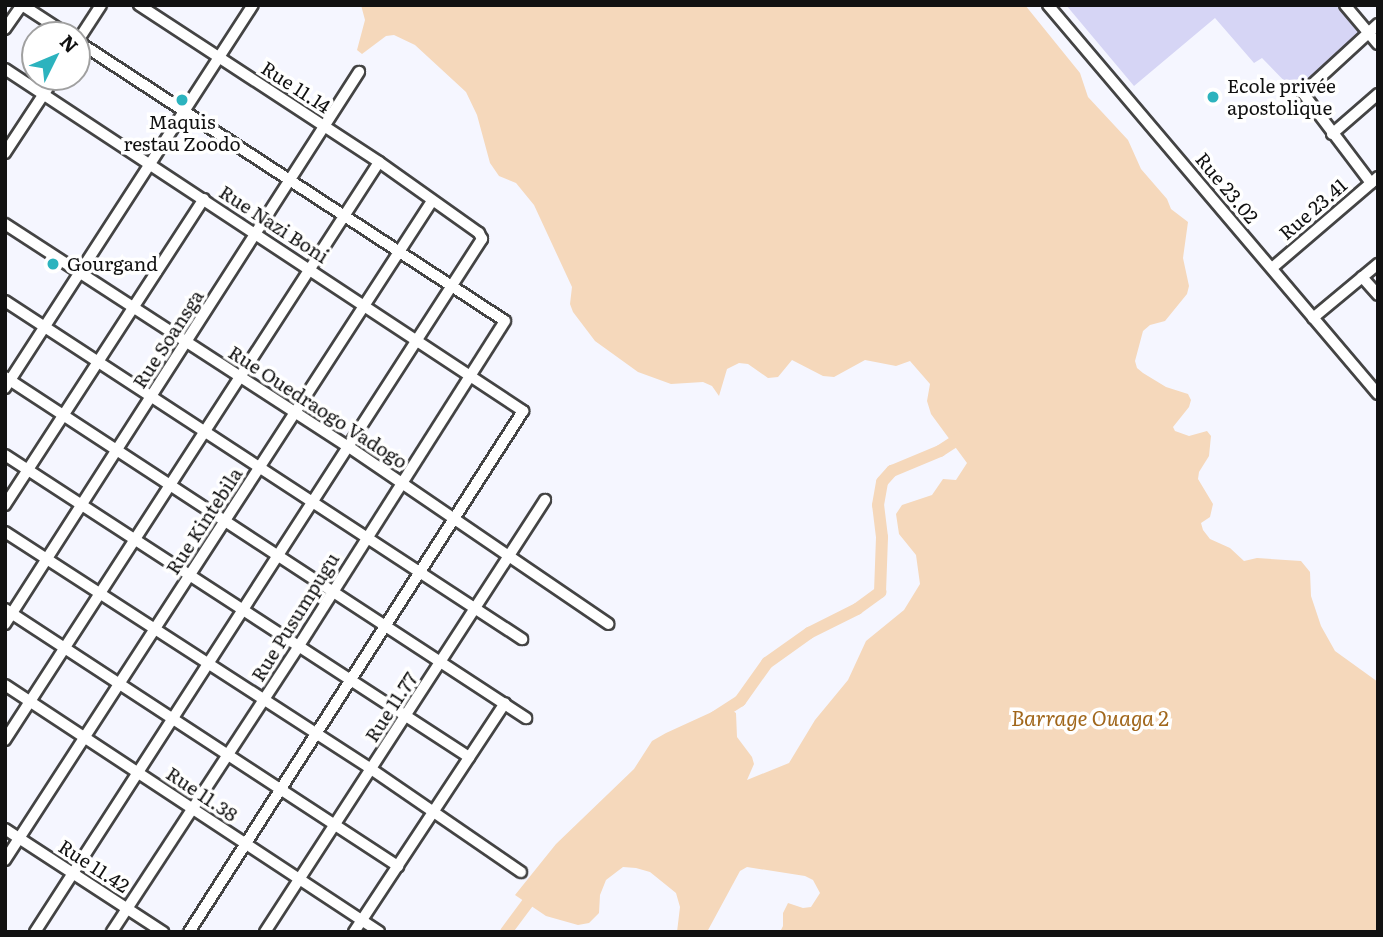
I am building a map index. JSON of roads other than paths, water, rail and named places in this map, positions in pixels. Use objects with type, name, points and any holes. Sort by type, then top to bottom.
[{"type":"street","points":[[5,29],[22,5],[47,21]]},
{"type":"street","points":[[90,21],[101,5]]},
{"type":"street","name":"Rue 11.14","points":[[139,5],[379,162],[482,237],[453,285]]},
{"type":"street","points":[[253,5],[221,58],[7,382],[526,718]]},
{"type":"street","name":"Rue 23.02","points":[[1048,5],[1378,394]]},
{"type":"street","points":[[1345,5],[1378,44]]},
{"type":"street","points":[[1374,180],[1332,134],[1304,96],[1304,90],[1378,24]]},
{"type":"street","points":[[34,932],[210,665],[453,285],[91,50]]},
{"type":"street","name":"Rue Nazi Boni","points":[[5,69],[522,409],[523,414],[455,518]]},
{"type":"street","name":"Rue Soansga","points":[[5,624],[9,611],[47,560],[117,453],[359,72]]},
{"type":"street","points":[[5,153],[46,91]]},
{"type":"street","points":[[1332,134],[1378,94]]},
{"type":"street","points":[[5,740],[379,162]]},
{"type":"street","name":"Rue 23.41","points":[[1272,268],[1374,180]]},
{"type":"street","points":[[5,505],[204,199]]},
{"type":"street","name":"Rue Kintebila","points":[[5,860],[432,201]]},
{"type":"street","name":"Rue Ouedraogo Vadogo","points":[[5,224],[349,447],[608,624]]},
{"type":"street","points":[[1313,318],[1378,264]]},
{"type":"street","points":[[1362,277],[1378,295]]},
{"type":"street","name":"Rue Pusumpugu","points":[[112,932],[299,646],[505,319],[453,285]]},
{"type":"street","points":[[5,301],[522,639]]},
{"type":"street","points":[[5,455],[469,757]]},
{"type":"street","name":"Rue 11.77","points":[[265,932],[545,500]]},
{"type":"street","points":[[189,932],[455,518]]},
{"type":"street","points":[[5,532],[371,769],[521,872]]},
{"type":"street","points":[[9,611],[175,717],[398,866]]},
{"type":"street","name":"Rue 11.38","points":[[5,685],[379,932]]},
{"type":"street","points":[[354,932],[505,703]]},
{"type":"street","name":"Rue 11.42","points":[[5,830],[163,932]]},
{"type":"water","name":"Barrage Ouaga 2","points":[[361,5],[1025,5],[1080,73],[1088,97],[1128,140],[1141,169],[1167,199],[1171,209],[1188,222],[1183,258],[1189,286],[1187,294],[1165,321],[1150,325],[1143,331],[1135,361],[1137,368],[1143,373],[1166,387],[1188,394],[1191,400],[1189,407],[1173,427],[1175,431],[1189,436],[1207,431],[1211,436],[1209,456],[1199,472],[1198,479],[1213,504],[1210,517],[1201,523],[1203,530],[1210,539],[1230,548],[1244,561],[1257,558],[1301,561],[1310,572],[1311,596],[1321,626],[1335,651],[1378,682],[1378,932],[780,932],[783,913],[788,903],[803,908],[811,907],[820,893],[813,880],[805,876],[747,867],[740,871],[707,932],[677,932],[680,907],[676,893],[650,872],[636,868],[623,867],[606,880],[600,895],[599,913],[589,923],[578,925],[546,916],[515,895],[556,844],[634,769],[652,741],[666,733],[725,706],[736,713],[737,737],[752,757],[754,764],[747,780],[789,763],[815,720],[848,680],[866,641],[904,610],[920,584],[916,555],[899,534],[896,514],[902,505],[932,495],[943,479],[956,480],[967,463],[931,414],[927,401],[930,384],[910,361],[896,366],[865,360],[834,377],[823,376],[792,360],[778,377],[768,378],[748,364],[739,363],[727,369],[719,396],[712,386],[703,382],[671,384],[638,372],[595,341],[573,312],[570,304],[572,287],[534,205],[516,183],[499,176],[490,163],[477,115],[466,92],[415,45],[394,35],[386,36],[362,54],[357,50],[365,20]]},
{"type":"waterway","points":[[715,717],[740,701],[767,663],[809,633],[857,609],[880,592],[882,537],[878,505],[882,482],[892,471],[940,451],[963,436]]},
{"type":"waterway","points":[[506,932],[535,893]]},
{"type":"place","name":"Ecole privée apostolique","points":[[1213,97]]},
{"type":"place","name":"Maquis restau Zoodo","points":[[182,100]]},
{"type":"place","name":"Gourgand","points":[[53,264]]}]
